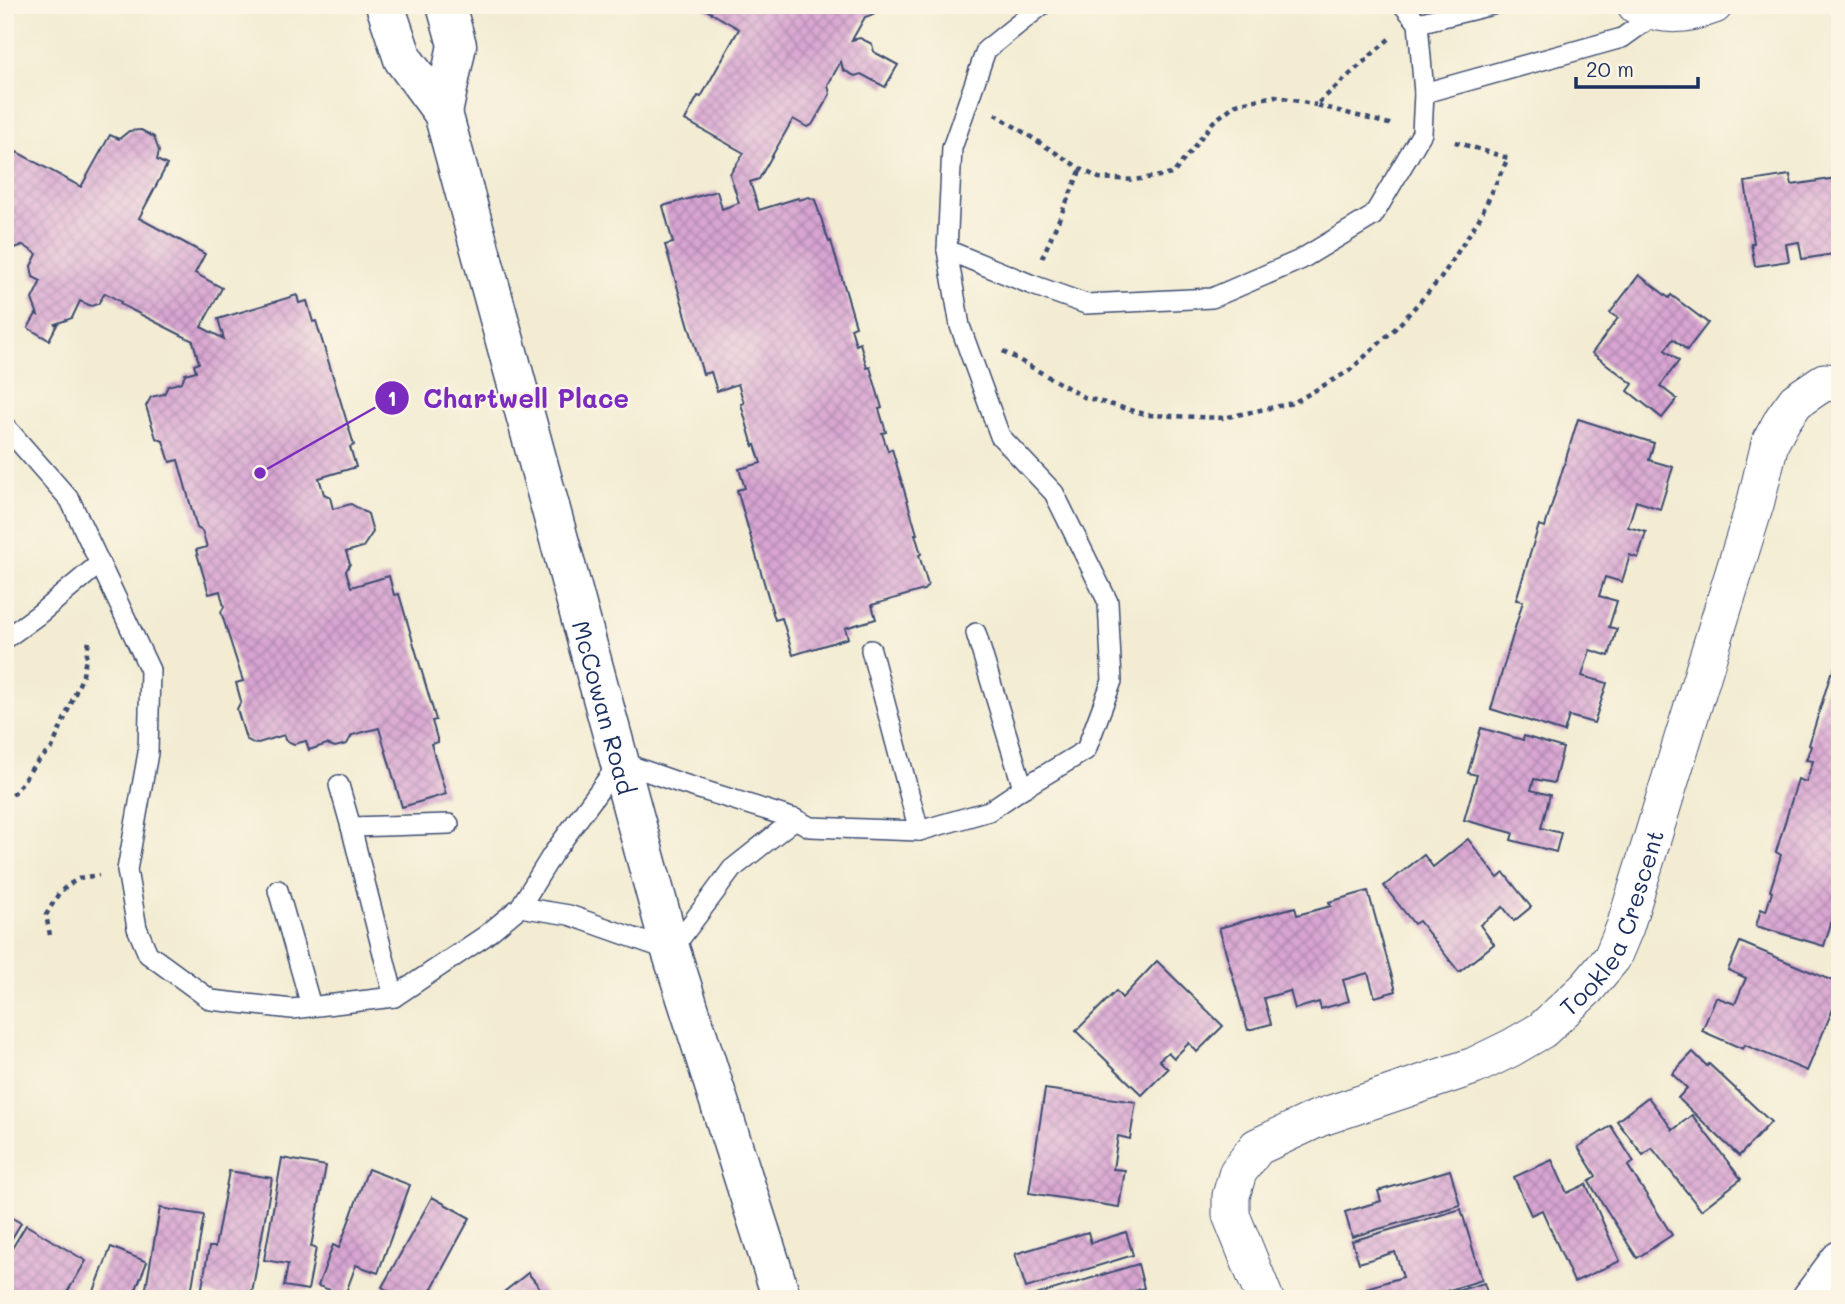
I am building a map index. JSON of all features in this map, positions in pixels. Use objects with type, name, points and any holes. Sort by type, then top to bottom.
[{"type":"main road","name":"McCowan Road","points":[[385,5],[403,59],[443,113],[671,951],[782,1299]]},
{"type":"main road","name":"McCowan Road","points":[[443,113],[457,45],[446,5]]},
{"type":"main road","points":[[1811,1299],[1840,1260]]},
{"type":"street","points":[[1646,9],[1686,14],[1714,5]]},
{"type":"street","name":"Tooklea Crescent","points":[[1265,1299],[1231,1214],[1231,1196],[1238,1172],[1257,1147],[1319,1118],[1474,1066],[1511,1048],[1542,1030],[1587,988],[1612,958],[1625,927],[1756,501],[1770,443],[1796,401],[1824,382],[1840,383]]},
{"type":"lane","points":[[5,426],[69,500],[150,670],[148,752],[127,870],[137,928],[148,954],[211,1000],[292,1009],[394,997],[485,936],[520,907],[552,855],[620,762],[795,819],[810,827],[919,831],[989,811],[1086,750],[1112,681],[1108,602],[1054,493],[1000,436],[960,326],[947,250],[952,148],[986,50],[1042,5]]},
{"type":"lane","points":[[947,250],[1031,285],[1087,304],[1212,298],[1300,260],[1373,216],[1422,133],[1424,93],[1418,23],[1404,5]]},
{"type":"lane","points":[[1418,23],[1492,5]]},
{"type":"lane","points":[[1424,93],[1622,38],[1646,9]]},
{"type":"lane","points":[[5,639],[99,564]]},
{"type":"lane","points":[[976,634],[1023,788]]},
{"type":"lane","points":[[871,650],[919,831]]},
{"type":"lane","points":[[339,785],[394,997]]},
{"type":"lane","points":[[520,907],[569,915],[671,951],[732,869],[795,819]]},
{"type":"lane","points":[[351,827],[449,824]]},
{"type":"lane","points":[[278,890],[311,1006]]},
{"type":"path","points":[[968,102],[995,114],[1099,178],[1134,180],[1173,174],[1213,122],[1236,104],[1275,96],[1317,104]]},
{"type":"path","points":[[1031,285],[1081,169]]},
{"type":"path","points":[[5,802],[34,765],[52,748],[83,675],[89,641]]},
{"type":"path","points":[[50,935],[46,915],[59,893],[68,885],[80,878],[127,870]]},
{"type":"building","points":[[698,5],[879,5],[874,14],[865,17],[852,40],[860,38],[872,44],[874,52],[898,65],[885,87],[861,74],[855,76],[843,70],[841,61],[828,85],[830,94],[812,125],[807,127],[793,119],[759,179],[750,182],[759,210],[798,198],[809,197],[815,200],[829,242],[831,241],[856,326],[851,328],[856,345],[860,343],[867,368],[870,367],[882,408],[879,409],[886,432],[882,433],[888,451],[892,449],[917,534],[919,555],[928,585],[924,590],[872,605],[876,619],[845,628],[848,638],[793,655],[782,618],[775,620],[737,490],[745,488],[739,469],[761,463],[755,445],[753,446],[741,404],[744,403],[738,384],[717,391],[711,372],[703,374],[665,245],[673,243],[663,206],[717,191],[722,209],[739,203],[730,174],[744,153],[685,120],[739,29]]},
{"type":"building","points":[[1840,18],[1840,64],[1835,63]]},
{"type":"building","points":[[141,130],[154,137],[159,151],[157,160],[167,165],[139,218],[205,254],[195,273],[222,288],[201,327],[224,339],[218,319],[297,295],[299,303],[307,301],[313,322],[316,321],[354,445],[350,447],[356,467],[319,478],[324,494],[330,497],[333,509],[351,504],[368,514],[373,532],[363,547],[346,552],[350,564],[346,571],[351,587],[389,576],[394,595],[399,594],[436,720],[432,721],[438,742],[431,744],[446,794],[402,807],[379,728],[352,735],[347,744],[335,747],[327,744],[309,750],[306,741],[294,744],[285,740],[284,735],[255,744],[246,739],[237,709],[241,701],[236,683],[243,681],[221,612],[224,607],[220,591],[209,594],[196,550],[207,547],[202,531],[197,528],[178,460],[170,462],[163,441],[156,438],[146,406],[151,397],[164,394],[168,386],[182,382],[185,374],[196,371],[194,365],[199,363],[193,341],[120,304],[121,302],[105,293],[98,304],[91,306],[80,301],[72,318],[55,324],[57,325],[49,340],[28,328],[36,314],[38,315],[32,299],[41,281],[33,277],[31,266],[37,254],[23,245],[15,248],[5,243],[5,170],[7,171],[17,152],[81,187],[110,135],[119,139],[129,131]]},
{"type":"building","points":[[1790,175],[1792,185],[1837,178],[1840,193],[1840,274],[1837,274],[1834,254],[1802,259],[1799,242],[1786,244],[1789,261],[1755,266],[1745,182]]},
{"type":"building","points":[[1639,275],[1708,323],[1687,350],[1673,339],[1665,350],[1679,361],[1660,386],[1677,399],[1662,418],[1628,391],[1633,384],[1592,353],[1618,318],[1610,313]]},
{"type":"building","points":[[1578,419],[1654,443],[1649,460],[1673,467],[1660,509],[1636,501],[1628,527],[1646,532],[1638,558],[1630,555],[1622,582],[1605,577],[1599,596],[1617,601],[1609,627],[1617,629],[1609,656],[1590,650],[1582,676],[1607,683],[1594,723],[1569,716],[1564,732],[1491,709],[1523,601],[1516,600],[1539,525],[1545,527]]},
{"type":"building","points":[[1837,659],[1840,660],[1840,894],[1824,946],[1756,926],[1761,909],[1766,911],[1772,892],[1770,891],[1781,855],[1776,852],[1798,779],[1806,782],[1813,761],[1806,760],[1811,746],[1809,745]]},
{"type":"building","points":[[1481,728],[1523,740],[1524,736],[1563,748],[1554,783],[1534,779],[1531,790],[1550,795],[1541,828],[1561,833],[1556,852],[1511,840],[1513,833],[1464,820],[1477,775],[1468,773]]},
{"type":"building","points":[[1468,839],[1498,878],[1504,873],[1531,907],[1514,921],[1503,907],[1480,925],[1494,944],[1459,972],[1419,921],[1414,924],[1384,886],[1424,855],[1433,867]]},
{"type":"building","points":[[1368,891],[1396,991],[1375,997],[1368,973],[1343,980],[1349,1001],[1321,1009],[1319,1002],[1295,1009],[1290,991],[1264,998],[1271,1024],[1248,1030],[1219,928],[1295,907],[1297,915],[1331,906],[1329,902]]},
{"type":"building","points":[[1740,942],[1840,984],[1840,992],[1807,1071],[1745,1045],[1743,1049],[1702,1031],[1716,997],[1735,1004],[1746,978],[1728,970]]},
{"type":"building","points":[[1157,961],[1223,1026],[1197,1052],[1189,1043],[1174,1058],[1168,1052],[1159,1060],[1168,1069],[1142,1095],[1076,1031],[1116,991],[1122,998]]},
{"type":"building","points":[[1693,1052],[1771,1122],[1739,1156],[1678,1098],[1687,1088],[1672,1074]]},
{"type":"building","points":[[1045,1089],[1136,1102],[1130,1139],[1118,1136],[1113,1169],[1125,1170],[1119,1207],[1029,1193]]},
{"type":"building","points":[[1648,1097],[1673,1130],[1692,1115],[1741,1179],[1701,1210],[1652,1148],[1643,1155],[1617,1121]]},
{"type":"building","points":[[1611,1126],[1634,1162],[1628,1166],[1672,1235],[1637,1258],[1589,1182],[1596,1176],[1578,1147]]},
{"type":"building","points":[[282,1158],[326,1166],[311,1247],[316,1248],[308,1290],[284,1286],[288,1264],[264,1260]]},
{"type":"building","points":[[1552,1160],[1567,1193],[1586,1184],[1620,1261],[1574,1282],[1542,1210],[1531,1215],[1514,1177]]},
{"type":"building","points":[[368,1169],[410,1185],[378,1273],[356,1265],[345,1295],[318,1286],[333,1245],[339,1248]]},
{"type":"building","points":[[1450,1170],[1460,1205],[1352,1237],[1345,1212],[1381,1201],[1378,1191]]},
{"type":"building","points":[[229,1171],[272,1178],[251,1299],[201,1293],[209,1247],[215,1247]]},
{"type":"building","points":[[432,1197],[470,1218],[431,1290],[436,1293],[433,1299],[401,1299],[382,1287]]},
{"type":"building","points":[[160,1208],[204,1215],[190,1299],[144,1299]]},
{"type":"building","points":[[1461,1209],[1482,1280],[1420,1299],[1369,1299],[1366,1288],[1403,1277],[1395,1252],[1359,1263],[1352,1241]]},
{"type":"building","points":[[5,1214],[21,1223],[5,1250]]},
{"type":"building","points":[[26,1225],[86,1261],[63,1299],[5,1299],[5,1260]]},
{"type":"building","points":[[1088,1232],[1091,1243],[1126,1232],[1133,1255],[1026,1288],[1015,1254]]},
{"type":"building","points":[[111,1247],[147,1262],[132,1299],[91,1299]]},
{"type":"building","points":[[1138,1264],[1144,1288],[1108,1299],[1029,1297]]},
{"type":"building","points":[[528,1273],[549,1299],[495,1299]]},
{"type":"building","points":[[1484,1283],[1489,1299],[1433,1299],[1433,1298]]},
{"type":"place","name":"Chartwell Place","points":[[260,473]]}]
